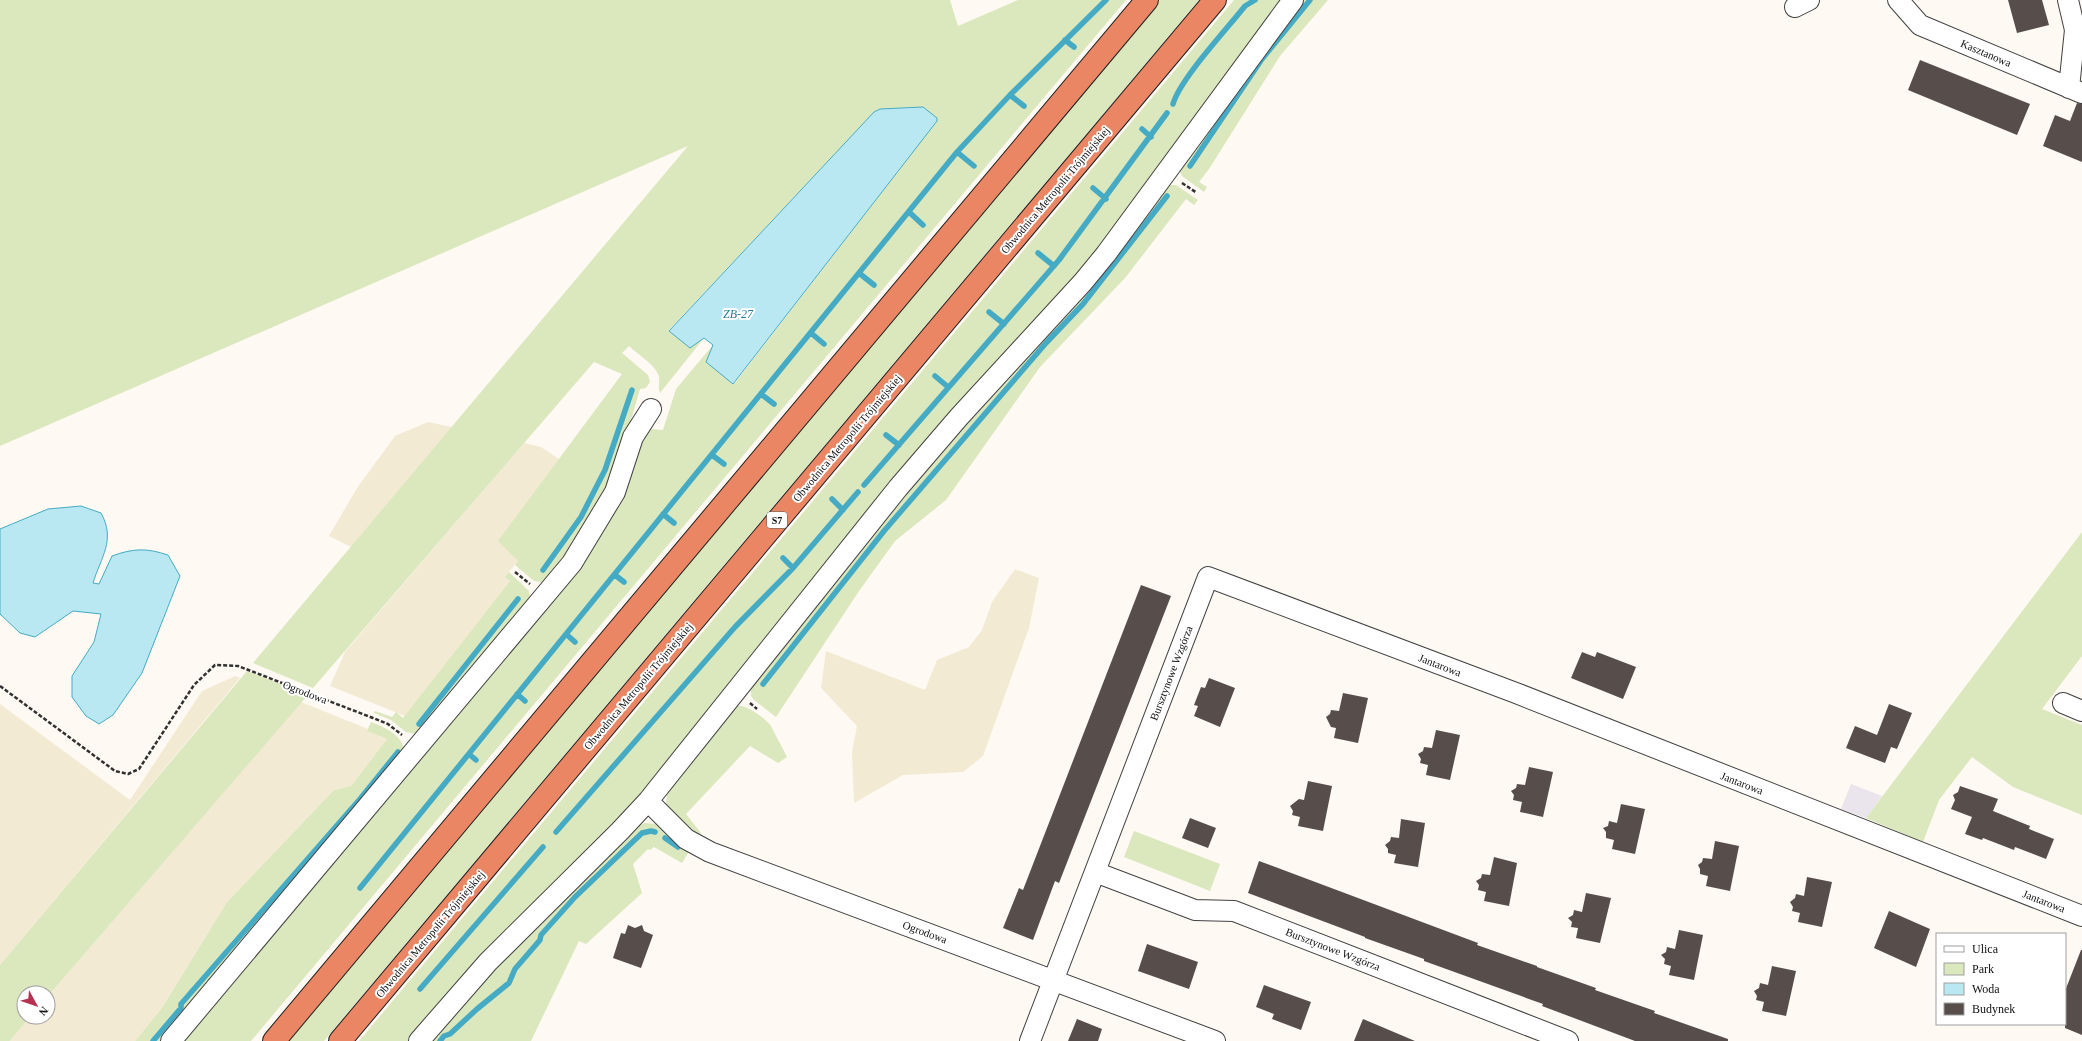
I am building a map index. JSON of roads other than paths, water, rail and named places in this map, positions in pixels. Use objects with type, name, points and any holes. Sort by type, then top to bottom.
[{"type":"highway","points":[[274,1041],[1147,0]]},
{"type":"highway","name":"Obwodnica Metropolii Trójmiejskiej","points":[[340,1041],[1215,0]]},
{"type":"street","points":[[419,1041],[498,952],[620,831],[648,801],[898,488],[959,417],[1106,254],[1170,164],[1293,0]]},
{"type":"street","name":"Kasztanowa","points":[[1898,0],[1920,25],[2076,91]]},
{"type":"street","points":[[2068,0],[2075,30],[2076,91]]},
{"type":"street","points":[[171,1041],[572,563],[615,492],[633,437],[651,409]]},
{"type":"street","name":"Bursztynowe Wzgórza","points":[[1030,1041],[1208,577],[1402,650]]},
{"type":"street","name":"Jantarowa","points":[[1402,650],[1523,696],[2082,916]]},
{"type":"street","points":[[2064,703],[2082,710]]},
{"type":"street","name":"Ogrodowa","points":[[648,801],[682,836],[693,844],[710,852],[1215,1041]]},
{"type":"street","name":"Bursztynowe Wzgórza","points":[[1095,872],[1195,910],[1234,910],[1568,1041]]},
{"type":"water","name":"ZB-27","points":[[923,107],[937,118],[937,121],[733,384],[706,362],[713,345],[704,338],[690,348],[669,331],[874,112],[880,109]]},
{"type":"water","points":[[81,506],[101,513],[107,532],[106,548],[93,583],[99,584],[112,556],[134,550],[147,550],[168,555],[180,576],[142,673],[113,715],[99,724],[86,716],[72,697],[72,676],[94,642],[101,614],[73,611],[35,637],[20,633],[0,614],[0,529],[48,509]]},
{"type":"waterway","points":[[360,888],[957,152],[1010,95],[1106,0]]},
{"type":"waterway","points":[[1173,104],[1185,81],[1205,54],[1245,6],[1255,0]]},
{"type":"waterway","points":[[1190,166],[1262,59],[1310,0]]},
{"type":"waterway","points":[[1065,40],[1074,47]]},
{"type":"waterway","points":[[1010,95],[1024,106]]},
{"type":"waterway","points":[[864,485],[1059,260],[1167,113]]},
{"type":"waterway","points":[[1142,129],[1151,137]]},
{"type":"waterway","points":[[957,152],[974,166]]},
{"type":"waterway","points":[[1093,188],[1106,199]]},
{"type":"waterway","points":[[763,684],[884,531],[1046,343],[1083,304],[1167,196]]},
{"type":"waterway","points":[[909,212],[923,225]]},
{"type":"waterway","points":[[1038,253],[1054,266]]},
{"type":"waterway","points":[[859,273],[874,285]]},
{"type":"waterway","points":[[989,312],[1004,324]]},
{"type":"waterway","points":[[811,333],[824,344]]},
{"type":"waterway","points":[[935,376],[948,387]]},
{"type":"waterway","points":[[543,570],[581,517],[605,470],[632,390]]},
{"type":"waterway","points":[[761,394],[774,404]]},
{"type":"waterway","points":[[886,435],[899,445]]},
{"type":"waterway","points":[[712,455],[724,464]]},
{"type":"waterway","points":[[556,832],[735,627],[793,568],[858,492]]},
{"type":"waterway","points":[[832,499],[843,510]]},
{"type":"waterway","points":[[663,514],[674,523]]},
{"type":"waterway","points":[[783,558],[793,568]]},
{"type":"waterway","points":[[615,575],[624,582]]},
{"type":"waterway","points":[[419,724],[518,599]]},
{"type":"waterway","points":[[566,634],[575,642]]},
{"type":"waterway","points":[[517,694],[525,701]]},
{"type":"waterway","points":[[153,1041],[181,1008],[181,1004],[360,799],[398,752]]},
{"type":"waterway","points":[[469,754],[476,760]]},
{"type":"waterway","points":[[440,1041],[444,1036],[450,1034],[477,1009],[509,983],[515,969],[540,940],[541,935],[575,897],[642,833],[651,831],[655,832]]},
{"type":"waterway","points":[[665,838],[678,847]]},
{"type":"waterway","points":[[420,989],[543,847]]}]
